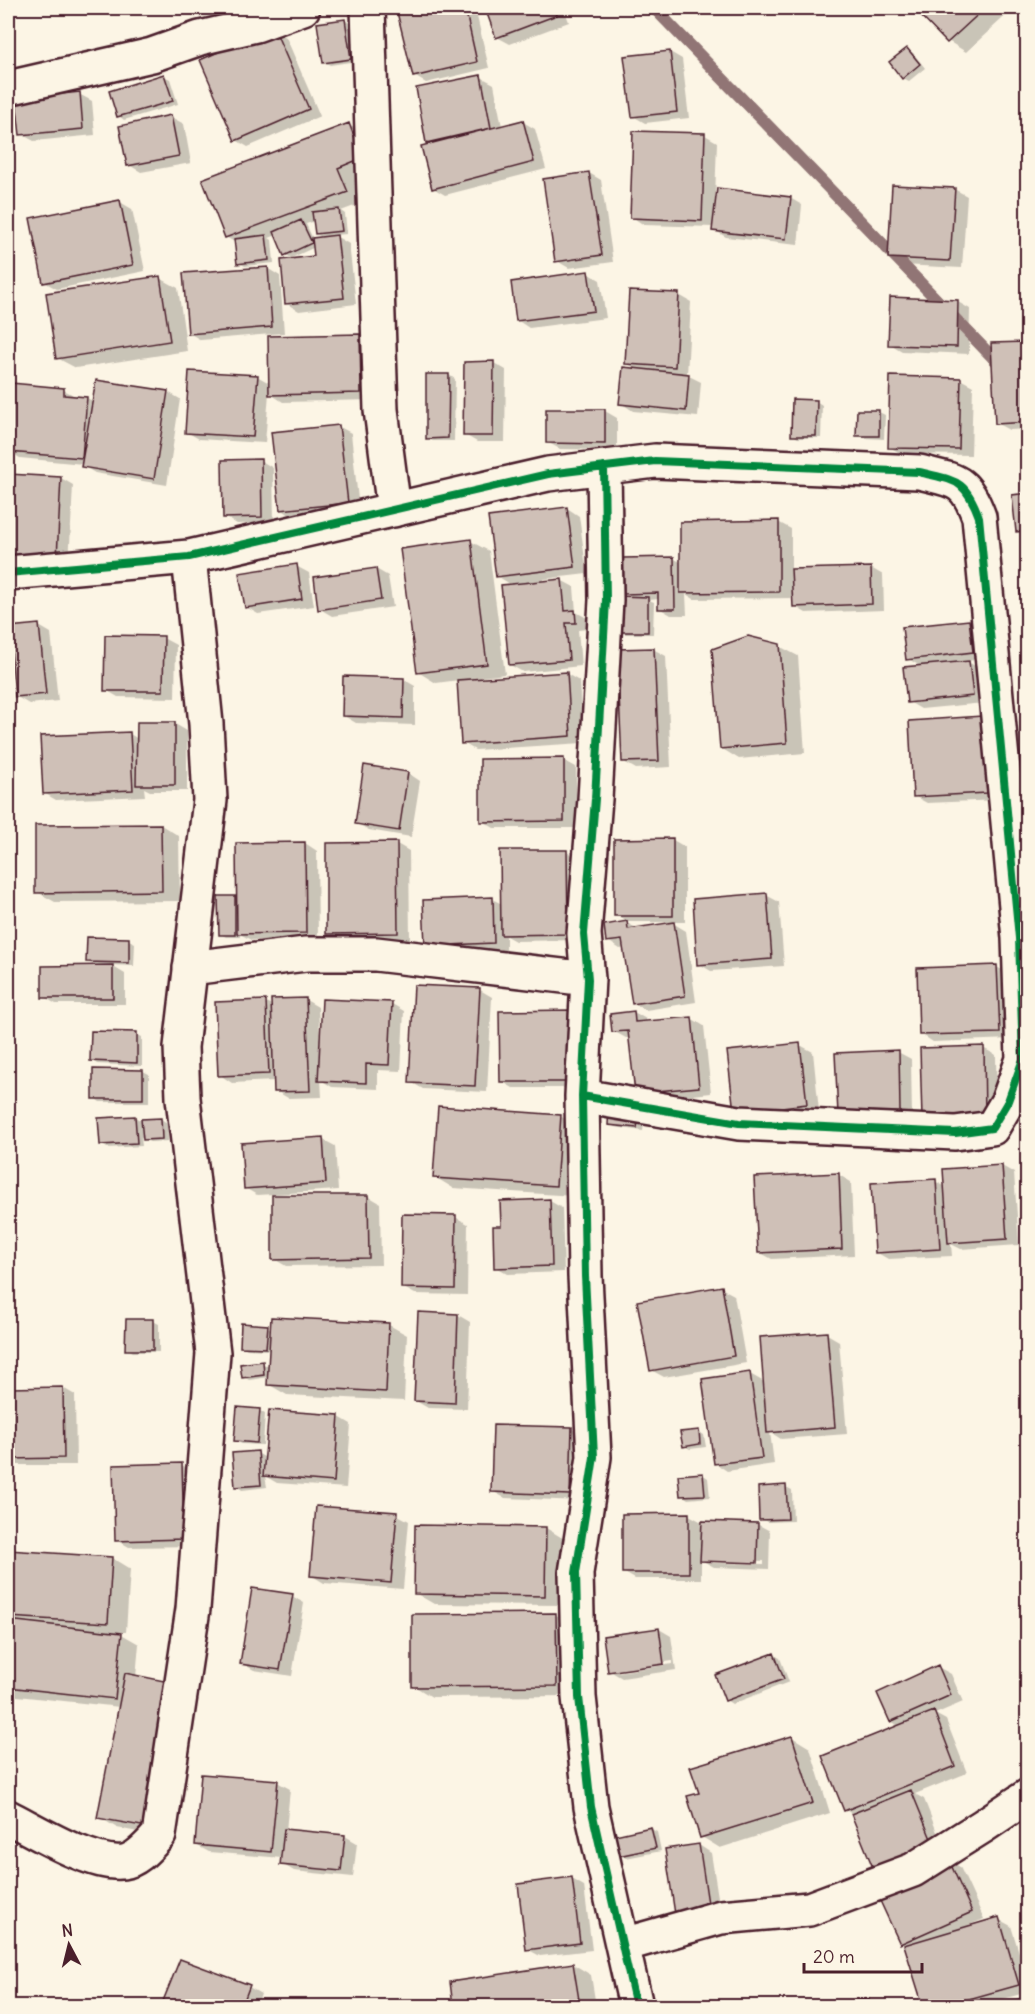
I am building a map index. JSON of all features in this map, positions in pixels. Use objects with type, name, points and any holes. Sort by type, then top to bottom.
[{"type":"street","points":[[8,88],[152,55],[200,38],[256,25],[303,8]]},
{"type":"street","points":[[368,8],[381,410],[394,510]]},
{"type":"street","points":[[8,573],[189,557],[548,474],[655,461],[919,472],[957,482],[972,497],[979,517],[1019,938],[1023,1059],[1008,1101],[992,1128],[955,1133],[739,1122],[582,1096]]},
{"type":"street","points":[[604,467],[606,600],[595,799],[584,934],[588,979],[582,1096],[585,1276],[594,1457],[576,1573],[579,1697],[591,1807],[636,2007]]},
{"type":"street","points":[[8,1817],[94,1859],[123,1862],[140,1855],[159,1835],[193,1609],[213,1353],[183,1098],[181,1047],[210,800],[206,724],[189,557]]},
{"type":"street","points":[[190,968],[306,954],[376,954],[588,979]]},
{"type":"street","points":[[623,1945],[721,1917],[809,1909],[913,1870],[1028,1796]]},
{"type":"building","points":[[215,8],[278,8],[225,30]]},
{"type":"building","points":[[396,8],[465,8],[477,62],[413,77]]},
{"type":"building","points":[[485,8],[555,8],[557,15],[496,38]]},
{"type":"building","points":[[913,8],[985,8],[947,43]]},
{"type":"building","points":[[345,19],[351,59],[323,63],[317,23]]},
{"type":"building","points":[[274,28],[309,109],[235,141],[200,60]]},
{"type":"building","points":[[907,48],[920,64],[902,79],[889,62]]},
{"type":"building","points":[[670,51],[677,112],[632,117],[624,56]]},
{"type":"building","points":[[164,74],[173,101],[117,117],[109,91]]},
{"type":"building","points":[[481,75],[491,128],[426,143],[416,88]]},
{"type":"building","points":[[80,92],[83,129],[20,135],[16,99]]},
{"type":"building","points":[[171,115],[179,156],[127,166],[119,126]]},
{"type":"building","points":[[523,120],[534,162],[432,189],[421,146]]},
{"type":"building","points":[[349,123],[362,158],[338,168],[348,192],[225,238],[202,179]]},
{"type":"building","points":[[633,131],[705,133],[702,221],[630,218]]},
{"type":"building","points":[[589,172],[602,255],[555,262],[543,179]]},
{"type":"building","points":[[892,185],[955,188],[950,261],[888,258]]},
{"type":"building","points":[[717,188],[791,197],[786,239],[712,231]]},
{"type":"building","points":[[120,200],[133,265],[43,283],[30,218]]},
{"type":"building","points":[[339,209],[342,231],[315,234],[312,212]]},
{"type":"building","points":[[301,220],[312,243],[284,256],[274,232]]},
{"type":"building","points":[[266,235],[269,260],[237,264],[234,239]]},
{"type":"building","points":[[337,235],[344,298],[285,304],[281,260],[314,256],[312,238]]},
{"type":"building","points":[[268,267],[272,327],[188,334],[183,273]]},
{"type":"building","points":[[588,271],[594,311],[516,321],[511,282]]},
{"type":"building","points":[[160,276],[170,341],[56,359],[46,293]]},
{"type":"building","points":[[629,291],[679,293],[675,367],[625,364]]},
{"type":"building","points":[[890,297],[958,300],[957,347],[888,345]]},
{"type":"building","points":[[360,334],[361,393],[269,395],[268,336]]},
{"type":"building","points":[[1028,342],[1028,422],[995,424],[991,343]]},
{"type":"building","points":[[494,361],[493,436],[463,436],[464,362]]},
{"type":"building","points":[[623,367],[689,374],[686,411],[619,404]]},
{"type":"building","points":[[189,371],[258,375],[253,437],[185,433]]},
{"type":"building","points":[[426,374],[449,374],[448,438],[426,439]]},
{"type":"building","points":[[890,376],[961,378],[959,449],[888,448]]},
{"type":"building","points":[[96,380],[168,391],[154,479],[81,467]]},
{"type":"building","points":[[11,383],[64,388],[64,395],[87,397],[82,458],[8,452]]},
{"type":"building","points":[[792,399],[817,400],[816,436],[791,436]]},
{"type":"building","points":[[546,409],[605,409],[605,444],[546,443]]},
{"type":"building","points":[[857,410],[879,410],[879,436],[856,436]]},
{"type":"building","points":[[339,425],[348,503],[280,510],[271,432]]},
{"type":"building","points":[[261,459],[262,517],[223,518],[222,460]]},
{"type":"building","points":[[8,474],[61,477],[57,558],[8,555]]},
{"type":"building","points":[[1028,493],[1028,531],[1016,532],[1012,495]]},
{"type":"building","points":[[567,507],[575,567],[496,577],[488,517]]},
{"type":"building","points":[[779,520],[779,592],[680,593],[680,522]]},
{"type":"building","points":[[471,539],[487,664],[417,673],[400,549]]},
{"type":"building","points":[[674,557],[675,609],[658,609],[658,593],[624,594],[623,558]]},
{"type":"building","points":[[297,564],[302,599],[245,608],[239,573]]},
{"type":"building","points":[[871,567],[872,604],[793,607],[791,569]]},
{"type":"building","points":[[376,568],[381,600],[318,610],[314,577]]},
{"type":"building","points":[[562,579],[565,611],[575,610],[576,623],[566,623],[569,660],[509,665],[501,585]]},
{"type":"building","points":[[1028,590],[1028,638],[1020,591]]},
{"type":"building","points":[[618,596],[648,597],[648,632],[617,632]]},
{"type":"building","points":[[969,620],[973,652],[906,660],[902,627]]},
{"type":"building","points":[[39,624],[46,694],[15,697],[9,627]]},
{"type":"building","points":[[105,635],[164,636],[163,691],[104,691]]},
{"type":"building","points":[[748,636],[780,644],[787,743],[720,749],[712,649]]},
{"type":"building","points":[[654,648],[659,761],[622,762],[617,649]]},
{"type":"building","points":[[969,661],[973,696],[907,703],[903,667]]},
{"type":"building","points":[[567,672],[571,736],[461,744],[457,680]]},
{"type":"building","points":[[343,676],[404,678],[403,718],[342,716]]},
{"type":"building","points":[[982,716],[987,793],[913,797],[909,721]]},
{"type":"building","points":[[137,722],[175,722],[175,785],[136,785]]},
{"type":"building","points":[[130,732],[133,790],[43,794],[40,736]]},
{"type":"building","points":[[564,758],[564,821],[480,822],[480,759]]},
{"type":"building","points":[[364,765],[408,772],[399,831],[355,824]]},
{"type":"building","points":[[161,824],[162,891],[35,893],[35,825]]},
{"type":"building","points":[[673,838],[673,916],[614,916],[614,839]]},
{"type":"building","points":[[305,842],[306,933],[237,934],[236,843]]},
{"type":"building","points":[[397,842],[398,933],[326,934],[326,843]]},
{"type":"building","points":[[500,850],[567,850],[568,934],[501,935]]},
{"type":"building","points":[[767,893],[772,959],[697,965],[693,899]]},
{"type":"building","points":[[218,896],[235,896],[235,935],[219,935]]},
{"type":"building","points":[[493,897],[494,943],[425,946],[423,900]]},
{"type":"building","points":[[627,921],[628,929],[674,922],[685,996],[632,1004],[622,940],[606,942],[604,925]]},
{"type":"building","points":[[87,937],[129,938],[129,963],[86,962]]},
{"type":"building","points":[[113,965],[113,998],[42,998],[42,966]]},
{"type":"building","points":[[997,965],[1000,1033],[919,1035],[917,968]]},
{"type":"building","points":[[414,985],[480,988],[475,1086],[409,1083]]},
{"type":"building","points":[[306,998],[310,1091],[274,1092],[271,999]]},
{"type":"building","points":[[322,999],[392,1002],[389,1065],[366,1064],[366,1083],[318,1081]]},
{"type":"building","points":[[266,1000],[269,1074],[218,1076],[215,1002]]},
{"type":"building","points":[[572,1010],[572,1082],[500,1082],[499,1011]]},
{"type":"building","points":[[634,1011],[635,1022],[692,1017],[699,1087],[635,1093],[628,1031],[612,1032],[610,1014]]},
{"type":"building","points":[[91,1031],[137,1032],[137,1063],[90,1061]]},
{"type":"building","points":[[800,1043],[807,1104],[782,1107],[782,1115],[734,1112],[727,1051]]},
{"type":"building","points":[[984,1046],[985,1118],[922,1119],[920,1048]]},
{"type":"building","points":[[899,1050],[900,1112],[838,1114],[835,1053]]},
{"type":"building","points":[[93,1069],[143,1070],[143,1099],[93,1099]]},
{"type":"building","points":[[438,1106],[561,1115],[556,1186],[433,1178]]},
{"type":"building","points":[[609,1107],[640,1110],[637,1128],[608,1125]]},
{"type":"building","points":[[135,1116],[137,1143],[100,1145],[98,1118]]},
{"type":"building","points":[[161,1118],[162,1139],[143,1140],[141,1119]]},
{"type":"building","points":[[323,1137],[326,1183],[244,1189],[241,1143]]},
{"type":"building","points":[[1002,1165],[1007,1239],[948,1243],[943,1169]]},
{"type":"building","points":[[839,1173],[842,1249],[758,1253],[754,1177]]},
{"type":"building","points":[[936,1179],[940,1249],[875,1253],[871,1183]]},
{"type":"building","points":[[272,1195],[368,1195],[369,1258],[272,1260]]},
{"type":"building","points":[[550,1199],[552,1266],[494,1268],[493,1226],[501,1226],[500,1201]]},
{"type":"building","points":[[402,1214],[456,1215],[455,1289],[401,1288]]},
{"type":"building","points":[[722,1286],[734,1356],[650,1371],[637,1301]]},
{"type":"building","points":[[418,1312],[458,1314],[455,1403],[414,1401]]},
{"type":"building","points":[[271,1317],[389,1323],[386,1392],[267,1385]]},
{"type":"building","points":[[126,1319],[153,1319],[153,1350],[125,1350]]},
{"type":"building","points":[[241,1323],[268,1325],[266,1348],[240,1347]]},
{"type":"building","points":[[827,1332],[835,1427],[767,1433],[760,1337]]},
{"type":"building","points":[[263,1361],[264,1375],[242,1378],[240,1364]]},
{"type":"building","points":[[750,1372],[762,1458],[714,1464],[702,1379]]},
{"type":"building","points":[[63,1387],[64,1458],[8,1459],[8,1388]]},
{"type":"building","points":[[237,1407],[260,1409],[257,1443],[234,1441]]},
{"type":"building","points":[[269,1410],[339,1415],[334,1482],[263,1476]]},
{"type":"building","points":[[493,1425],[572,1427],[570,1495],[491,1492]]},
{"type":"building","points":[[699,1430],[700,1444],[683,1447],[680,1432]]},
{"type":"building","points":[[258,1451],[261,1485],[235,1487],[232,1453]]},
{"type":"building","points":[[182,1463],[184,1539],[115,1541],[113,1465]]},
{"type":"building","points":[[703,1473],[705,1495],[680,1496],[678,1475]]},
{"type":"building","points":[[786,1485],[788,1519],[759,1520],[758,1487]]},
{"type":"building","points":[[316,1506],[397,1512],[391,1583],[310,1576]]},
{"type":"building","points":[[689,1513],[689,1573],[622,1573],[622,1514]]},
{"type":"building","points":[[702,1521],[758,1523],[757,1563],[700,1561]]},
{"type":"building","points":[[415,1525],[546,1527],[545,1596],[414,1594]]},
{"type":"building","points":[[8,1550],[112,1557],[108,1623],[8,1617]]},
{"type":"building","points":[[252,1588],[293,1594],[280,1670],[240,1664]]},
{"type":"building","points":[[556,1613],[557,1686],[412,1687],[412,1614]]},
{"type":"building","points":[[8,1620],[122,1633],[115,1699],[8,1687]]},
{"type":"building","points":[[659,1628],[664,1664],[608,1672],[603,1636]]},
{"type":"building","points":[[774,1653],[784,1679],[725,1701],[715,1675]]},
{"type":"building","points":[[938,1665],[951,1695],[890,1722],[877,1693]]},
{"type":"building","points":[[125,1673],[174,1683],[147,1827],[97,1818]]},
{"type":"building","points":[[934,1711],[955,1766],[844,1811],[822,1756]]},
{"type":"building","points":[[792,1736],[813,1803],[700,1838],[687,1796],[699,1793],[690,1767]]},
{"type":"building","points":[[201,1774],[278,1780],[271,1852],[195,1845]]},
{"type":"building","points":[[911,1790],[936,1851],[876,1875],[851,1814]]},
{"type":"building","points":[[651,1827],[656,1848],[618,1856],[615,1835]]},
{"type":"building","points":[[284,1829],[345,1835],[341,1871],[280,1865]]},
{"type":"building","points":[[699,1844],[709,1910],[675,1914],[665,1849]]},
{"type":"building","points":[[948,1858],[972,1912],[900,1944],[875,1890]]},
{"type":"building","points":[[572,1877],[580,1943],[526,1950],[518,1884]]},
{"type":"building","points":[[999,1917],[1019,1985],[944,2006],[923,2006],[904,1945]]},
{"type":"building","points":[[180,1959],[250,1985],[242,2006],[161,2006]]},
{"type":"building","points":[[573,1963],[580,2006],[453,2006],[450,1982]]},
{"type":"building","points":[[1028,1997],[1028,2006],[992,2006]]},
{"type":"building","points":[[869,1999],[871,2006],[850,2006],[849,2001]]},
{"type":"waterway","points":[[654,8],[1002,367]]},
{"type":"cycle path","points":[[8,573],[189,557],[548,474],[655,461],[919,472],[950,480],[963,488],[974,504],[979,517],[1019,938],[1023,1059],[1008,1101],[992,1128],[955,1133],[739,1123],[582,1096]]},
{"type":"cycle path","points":[[604,467],[606,600],[595,799],[584,934],[588,979],[582,1096],[585,1276],[594,1457],[576,1573],[579,1697],[591,1807],[636,2006]]}]
